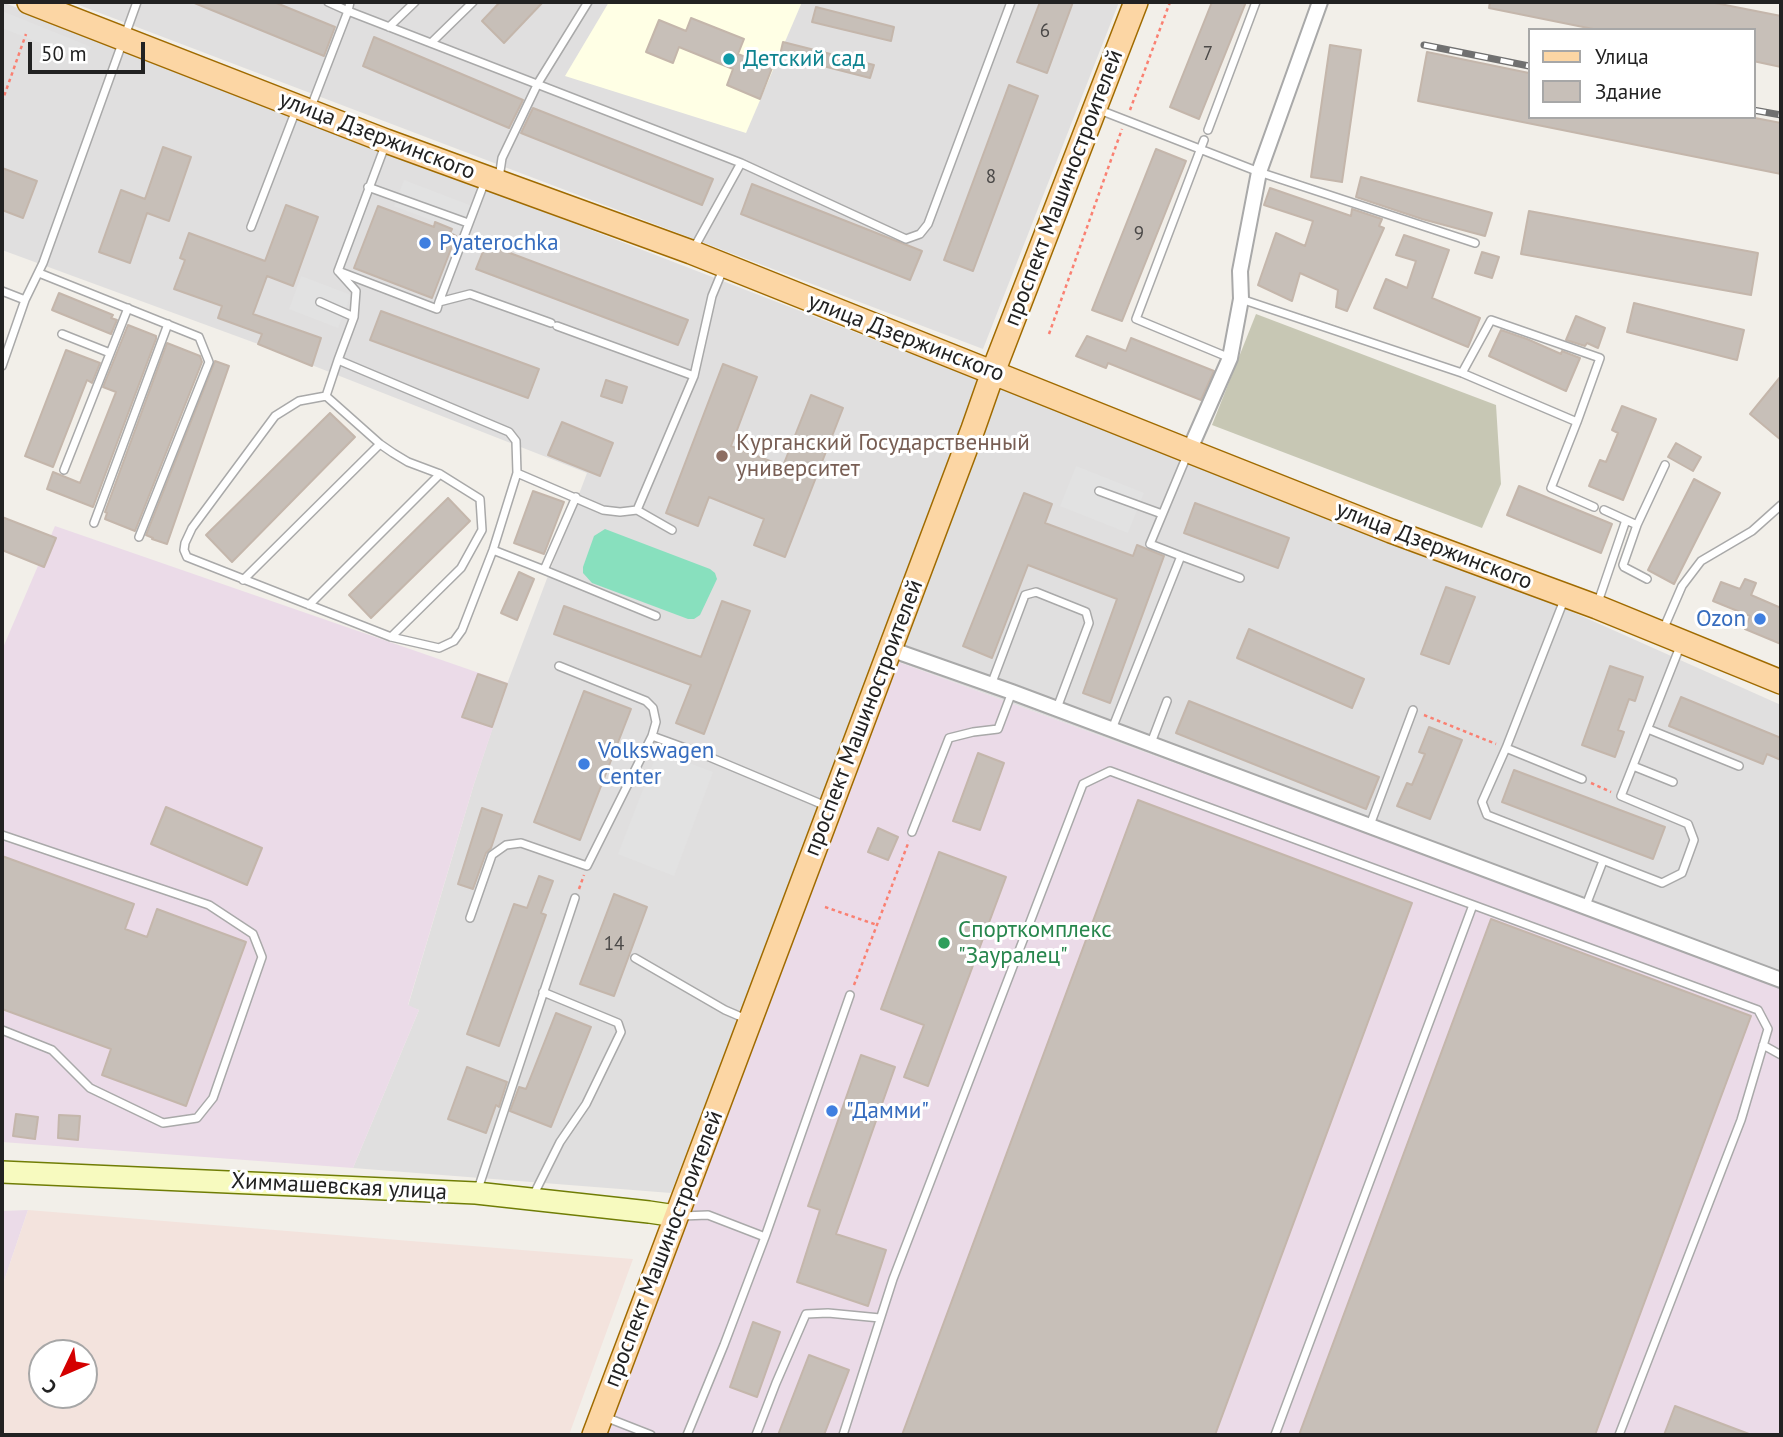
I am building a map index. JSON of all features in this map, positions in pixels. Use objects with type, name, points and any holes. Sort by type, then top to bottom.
[{"type":"main road","name":"улица Дзержинского","points":[[29,2],[386,141],[691,252],[1391,531],[1597,607],[1781,682]]},
{"type":"main road","name":"проспект Машиностроителей","points":[[598,1425],[993,372],[1136,2]]},
{"type":"street","points":[[1189,451],[1230,358],[1241,299],[1240,271],[1259,172],[1320,2]]},
{"type":"street","points":[[890,649],[1370,825],[1781,981]]},
{"type":"street","name":"Химмашевская улица","points":[[2,1172],[476,1193],[676,1216]]},
{"type":"lane","points":[[2,366],[25,300],[39,273],[137,2]]},
{"type":"lane","points":[[328,2],[741,163],[906,239],[920,234],[928,224],[1011,2]]},
{"type":"lane","points":[[251,227],[350,2]]},
{"type":"lane","points":[[389,27],[415,2]]},
{"type":"lane","points":[[431,43],[473,2]]},
{"type":"lane","points":[[338,271],[436,309],[468,223],[538,83],[588,2]]},
{"type":"lane","points":[[1208,130],[1256,2]]},
{"type":"lane","points":[[1095,108],[1259,172],[1475,243]]},
{"type":"lane","points":[[1204,140],[1136,319],[1230,358]]},
{"type":"lane","points":[[338,271],[386,141]]},
{"type":"lane","points":[[691,252],[741,163]]},
{"type":"lane","points":[[368,187],[468,223]]},
{"type":"lane","points":[[637,510],[694,376],[712,296],[724,266]]},
{"type":"lane","points":[[326,396],[354,317],[356,291],[338,271]]},
{"type":"lane","points":[[39,273],[200,337],[209,362],[139,537]]},
{"type":"lane","points":[[2,291],[25,300]]},
{"type":"lane","points":[[439,302],[470,294],[694,376]]},
{"type":"lane","points":[[1241,299],[1462,373],[1577,422]]},
{"type":"lane","points":[[320,302],[354,317]]},
{"type":"lane","points":[[64,470],[128,308]]},
{"type":"lane","points":[[1462,373],[1491,320],[1600,358],[1551,488],[1594,506]]},
{"type":"lane","points":[[94,523],[168,324]]},
{"type":"lane","points":[[62,334],[110,353]]},
{"type":"lane","points":[[326,396],[299,401],[275,416],[188,535],[184,550],[187,557],[391,637],[439,648],[454,641],[462,630],[493,550],[517,473],[516,441],[509,432],[338,360]]},
{"type":"lane","points":[[326,396],[380,444],[408,462],[440,474],[480,499],[482,530],[461,568],[391,637]]},
{"type":"lane","points":[[243,580],[380,444]]},
{"type":"lane","points":[[1189,451],[1150,544],[1240,578]]},
{"type":"lane","points":[[1647,579],[1623,565],[1637,525],[1665,465]]},
{"type":"lane","points":[[517,473],[603,510],[637,510],[672,530]]},
{"type":"lane","points":[[309,605],[440,474]]},
{"type":"lane","points":[[1100,491],[1163,514]]},
{"type":"lane","points":[[544,570],[576,497]]},
{"type":"lane","points":[[1566,596],[1482,802],[1487,815],[1662,883],[1682,873],[1694,841],[1688,824],[1621,796],[1647,729],[1672,637],[1682,586],[1701,562],[1752,531],[1781,505]]},
{"type":"lane","points":[[1604,510],[1637,525]]},
{"type":"lane","points":[[1597,607],[1626,520]]},
{"type":"lane","points":[[493,550],[656,616]]},
{"type":"lane","points":[[1112,730],[1181,556]]},
{"type":"lane","points":[[991,685],[1025,595],[1036,592],[1086,612],[1089,623],[1056,709]]},
{"type":"lane","points":[[470,918],[492,855],[506,845],[521,843],[587,866],[652,736],[656,722],[653,708],[646,701],[559,666]]},
{"type":"lane","points":[[912,832],[949,738],[998,729],[1012,692]]},
{"type":"lane","points":[[1151,744],[1167,701]]},
{"type":"lane","points":[[1370,825],[1412,710]]},
{"type":"lane","points":[[1647,729],[1739,765]]},
{"type":"lane","points":[[652,736],[830,808]]},
{"type":"lane","points":[[1506,748],[1582,779]]},
{"type":"lane","points":[[1633,766],[1673,782]]},
{"type":"lane","points":[[842,1435],[898,1266],[1083,784],[1110,771],[1758,1010],[1768,1029],[1741,1120],[1619,1435]]},
{"type":"lane","points":[[2,835],[209,905],[253,934],[262,957],[213,1098],[197,1118],[163,1122],[90,1088],[52,1051],[2,1030]]},
{"type":"lane","points":[[1585,908],[1603,861]]},
{"type":"lane","points":[[476,1193],[575,898]]},
{"type":"lane","points":[[1275,1435],[1473,905]]},
{"type":"lane","points":[[635,958],[725,1010],[750,1020]]},
{"type":"lane","points":[[531,1200],[560,1142],[586,1104],[621,1032],[618,1023],[543,992]]},
{"type":"lane","points":[[687,1435],[765,1237],[850,995]]},
{"type":"lane","points":[[1763,1045],[1781,1055]]},
{"type":"lane","points":[[676,1216],[708,1215],[765,1237]]},
{"type":"lane","points":[[756,1435],[806,1314],[838,1313],[880,1318]]},
{"type":"lane","points":[[598,1425],[651,1435]]},
{"type":"path","points":[[1049,334],[1170,2]]},
{"type":"path","points":[[2,102],[26,34]]},
{"type":"path","points":[[1412,710],[1506,748]]},
{"type":"path","points":[[1582,779],[1621,796]]},
{"type":"path","points":[[850,995],[912,832]]},
{"type":"path","points":[[575,898],[587,866]]},
{"type":"path","points":[[824,907],[877,925]]},
{"type":"shaded area","points":[[2,2],[981,381],[671,1193],[353,1168],[419,1010],[408,1006],[474,784],[507,684],[587,473],[258,344],[2,250]]},
{"type":"shaded area","points":[[71,2],[1119,2],[983,349]]},
{"type":"shaded area","points":[[609,2],[802,2],[746,133],[565,76]]},
{"type":"shaded area","points":[[2,11],[91,47],[86,61],[2,28]]},
{"type":"shaded area","points":[[404,180],[472,206],[463,232],[394,206]]},
{"type":"shaded area","points":[[301,276],[351,295],[338,328],[289,309]]},
{"type":"shaded area","points":[[1256,314],[1496,405],[1501,484],[1482,528],[1212,425]]},
{"type":"shaded area","points":[[994,383],[1391,531],[1781,705],[1781,985],[893,660]]},
{"type":"shaded area","points":[[1076,466],[1144,493],[1128,533],[1060,506]]},
{"type":"shaded area","points":[[55,526],[508,683],[474,784],[408,1005],[419,1010],[353,1168],[2,1142],[2,650]]},
{"type":"shaded area","points":[[893,660],[1781,985],[1781,1435],[602,1435]]},
{"type":"shaded area","points":[[665,754],[713,772],[674,876],[618,854],[654,761]]},
{"type":"shaded area","points":[[28,1210],[2,1287],[2,1211]]},
{"type":"shaded area","points":[[28,1210],[633,1259],[569,1435],[2,1435],[2,1287]]},
{"type":"green space","points":[[605,529],[715,573],[717,579],[700,615],[688,619],[592,583],[583,573],[583,567],[594,536]]},
{"type":"building","points":[[192,2],[274,2],[335,27],[324,56]]},
{"type":"building","points":[[500,2],[543,2],[504,43],[482,21]]},
{"type":"building","points":[[1040,2],[1073,2],[1047,73],[1017,62]]},
{"type":"building","points":[[1212,2],[1246,2],[1199,119],[1170,107]]},
{"type":"building","points":[[1490,2],[1710,2],[1781,16],[1781,67],[1755,61],[1755,28],[1588,28],[1489,8]]},
{"type":"building","points":[[816,7],[894,27],[891,41],[812,22]]},
{"type":"building","name":"Детский сад","points":[[691,18],[744,39],[738,54],[772,68],[760,99],[727,85],[733,69],[679,47],[673,63],[646,52],[659,20],[686,31]]},
{"type":"building","points":[[374,37],[523,100],[509,128],[363,66]]},
{"type":"building","points":[[783,42],[874,65],[870,78],[780,55]]},
{"type":"building","points":[[1330,45],[1361,50],[1342,182],[1311,177]]},
{"type":"building","points":[[1427,52],[1528,73],[1528,119],[1755,118],[1781,123],[1781,174],[1418,101]]},
{"type":"building","points":[[1009,85],[1038,96],[973,271],[944,260]]},
{"type":"building","points":[[533,108],[713,179],[702,205],[521,133]]},
{"type":"building","points":[[163,147],[191,157],[169,221],[147,213],[130,263],[99,252],[121,190],[145,199]]},
{"type":"building","points":[[1156,149],[1186,161],[1122,321],[1092,310]]},
{"type":"building","points":[[2,168],[37,181],[23,218],[2,210]]},
{"type":"building","points":[[1361,177],[1492,213],[1485,236],[1356,197]]},
{"type":"building","points":[[752,184],[922,251],[910,280],[741,214]]},
{"type":"building","points":[[1270,188],[1351,216],[1352,209],[1382,219],[1379,226],[1384,228],[1347,311],[1336,307],[1338,290],[1300,273],[1292,301],[1258,285],[1276,233],[1305,246],[1313,221],[1264,205]]},
{"type":"building","points":[[286,205],[318,217],[293,286],[267,276],[253,314],[321,338],[312,366],[258,344],[262,334],[218,318],[222,306],[174,289],[185,260],[180,258],[189,233],[265,261]]},
{"type":"building","points":[[378,206],[434,227],[435,222],[452,229],[450,233],[456,236],[432,298],[354,268]]},
{"type":"building","points":[[1529,211],[1758,253],[1751,295],[1521,254]]},
{"type":"building","points":[[1404,235],[1449,250],[1432,298],[1480,318],[1468,347],[1374,308],[1386,279],[1407,288],[1416,261],[1396,255]]},
{"type":"building","points":[[486,244],[688,320],[678,345],[476,269]]},
{"type":"building","points":[[1482,252],[1499,257],[1492,278],[1475,273]]},
{"type":"building","points":[[59,293],[113,315],[111,318],[117,320],[111,334],[52,310]]},
{"type":"building","points":[[1634,303],[1744,330],[1737,360],[1627,332]]},
{"type":"building","points":[[381,311],[539,369],[528,398],[370,340]]},
{"type":"building","points":[[1576,316],[1605,328],[1598,348],[1587,343],[1585,346],[1566,340]]},
{"type":"building","points":[[128,325],[156,336],[156,339],[93,507],[47,489],[53,472],[80,483],[116,392],[103,387]]},
{"type":"building","points":[[1501,330],[1561,354],[1562,351],[1580,358],[1566,391],[1489,356]]},
{"type":"building","points":[[1087,336],[1126,351],[1131,338],[1214,371],[1201,400],[1108,363],[1106,368],[1076,356]]},
{"type":"building","points":[[167,343],[200,356],[202,362],[135,531],[105,519],[105,512]]},
{"type":"building","points":[[66,350],[100,363],[92,383],[87,380],[53,467],[25,456]]},
{"type":"building","points":[[215,361],[229,366],[167,544],[146,535]]},
{"type":"building","name":"Курганский Государственный университет","points":[[723,364],[757,377],[731,446],[783,466],[811,395],[843,408],[785,557],[754,545],[764,519],[709,497],[698,526],[666,513]]},
{"type":"building","points":[[1781,376],[1781,440],[1750,414]]},
{"type":"building","points":[[606,380],[627,387],[622,403],[601,396]]},
{"type":"building","points":[[1622,406],[1656,419],[1623,500],[1589,486],[1600,460],[1606,462],[1618,433],[1612,430]]},
{"type":"building","points":[[330,413],[355,437],[232,562],[206,535]]},
{"type":"building","points":[[562,422],[613,443],[600,476],[548,455]]},
{"type":"building","points":[[1676,443],[1701,457],[1693,471],[1668,457]]},
{"type":"building","points":[[1694,479],[1720,493],[1674,584],[1648,570]]},
{"type":"building","points":[[1519,486],[1612,524],[1601,553],[1507,515]]},
{"type":"building","points":[[533,491],[564,502],[544,554],[514,543]]},
{"type":"building","points":[[1024,493],[1052,504],[1045,523],[1133,556],[1137,545],[1164,556],[1110,703],[1083,693],[1117,599],[1028,565],[992,658],[963,646]]},
{"type":"building","points":[[448,498],[470,521],[371,618],[349,595]]},
{"type":"building","points":[[1195,503],[1289,538],[1278,568],[1184,533]]},
{"type":"building","points":[[2,517],[56,538],[44,567],[2,550]]},
{"type":"building","points":[[519,572],[534,579],[517,620],[501,613]]},
{"type":"building","points":[[1745,579],[1756,583],[1751,595],[1781,608],[1781,644],[1745,629],[1750,616],[1713,601],[1721,582],[1740,589]]},
{"type":"building","points":[[1446,587],[1475,597],[1449,664],[1421,654]]},
{"type":"building","points":[[722,601],[750,611],[704,734],[676,723],[691,685],[554,634],[564,606],[701,657]]},
{"type":"building","points":[[1249,629],[1364,679],[1352,708],[1237,658]]},
{"type":"building","points":[[1610,666],[1643,677],[1635,701],[1629,699],[1618,730],[1624,732],[1615,757],[1582,745]]},
{"type":"building","points":[[478,674],[507,684],[492,727],[462,717]]},
{"type":"building","points":[[584,691],[631,709],[580,840],[534,822]]},
{"type":"building","points":[[1681,697],[1781,738],[1781,760],[1767,754],[1763,764],[1669,726]]},
{"type":"building","points":[[1189,701],[1379,777],[1366,809],[1176,733]]},
{"type":"building","points":[[1429,727],[1462,740],[1430,819],[1397,806],[1407,783],[1412,785],[1425,754],[1419,752]]},
{"type":"building","points":[[978,753],[1004,763],[980,830],[953,821]]},
{"type":"building","points":[[1514,770],[1665,827],[1653,859],[1502,802]]},
{"type":"building","points":[[1138,800],[1412,903],[1215,1435],[902,1435]]},
{"type":"building","points":[[166,807],[262,848],[247,885],[151,844]]},
{"type":"building","points":[[482,808],[502,815],[473,889],[458,884]]},
{"type":"building","points":[[878,828],[898,837],[888,860],[868,852]]},
{"type":"building","name":"Спорткомплекс \"Зауралец\"","points":[[939,852],[1006,877],[928,1086],[904,1077],[924,1025],[881,1009]]},
{"type":"building","points":[[2,856],[134,904],[125,929],[147,937],[157,909],[246,942],[186,1106],[102,1075],[111,1049],[2,1009]]},
{"type":"building","points":[[539,876],[553,881],[541,913],[546,915],[499,1046],[467,1034],[514,904],[527,908]]},
{"type":"building","points":[[614,894],[647,907],[614,996],[580,984]]},
{"type":"building","points":[[1491,919],[1751,1016],[1595,1435],[1299,1435]]},
{"type":"building","points":[[556,1013],[591,1027],[551,1127],[510,1111],[519,1087],[526,1089]]},
{"type":"building","points":[[861,1055],[895,1067],[836,1234],[886,1250],[868,1306],[797,1282],[820,1210],[808,1206]]},
{"type":"building","points":[[467,1067],[507,1082],[499,1107],[496,1105],[486,1133],[448,1119]]},
{"type":"building","points":[[16,1114],[38,1117],[35,1139],[13,1136]]},
{"type":"building","points":[[59,1115],[80,1116],[78,1140],[58,1138]]},
{"type":"building","points":[[753,1322],[780,1332],[757,1397],[730,1387]]},
{"type":"building","points":[[809,1355],[849,1370],[824,1435],[778,1435]]},
{"type":"building","points":[[1675,1406],[1749,1434],[1749,1435],[1664,1435]]},
{"type":"railway","points":[[1424,45],[1528,66]]},
{"type":"railway","points":[[1755,110],[1781,115]]},
{"type":"place","name":"Детский сад","points":[[729,59]]},
{"type":"place","name":"Pyaterochka","points":[[425,243]]},
{"type":"place","name":"Курганский Государственный университет","points":[[722,456]]},
{"type":"place","name":"Ozon","points":[[1760,619]]},
{"type":"place","name":"Volkswagen Center","points":[[584,764]]},
{"type":"place","name":"Спорткомплекс \"Зауралец\"","points":[[944,943]]},
{"type":"place","name":"\"Дамми\"","points":[[832,1111]]}]
